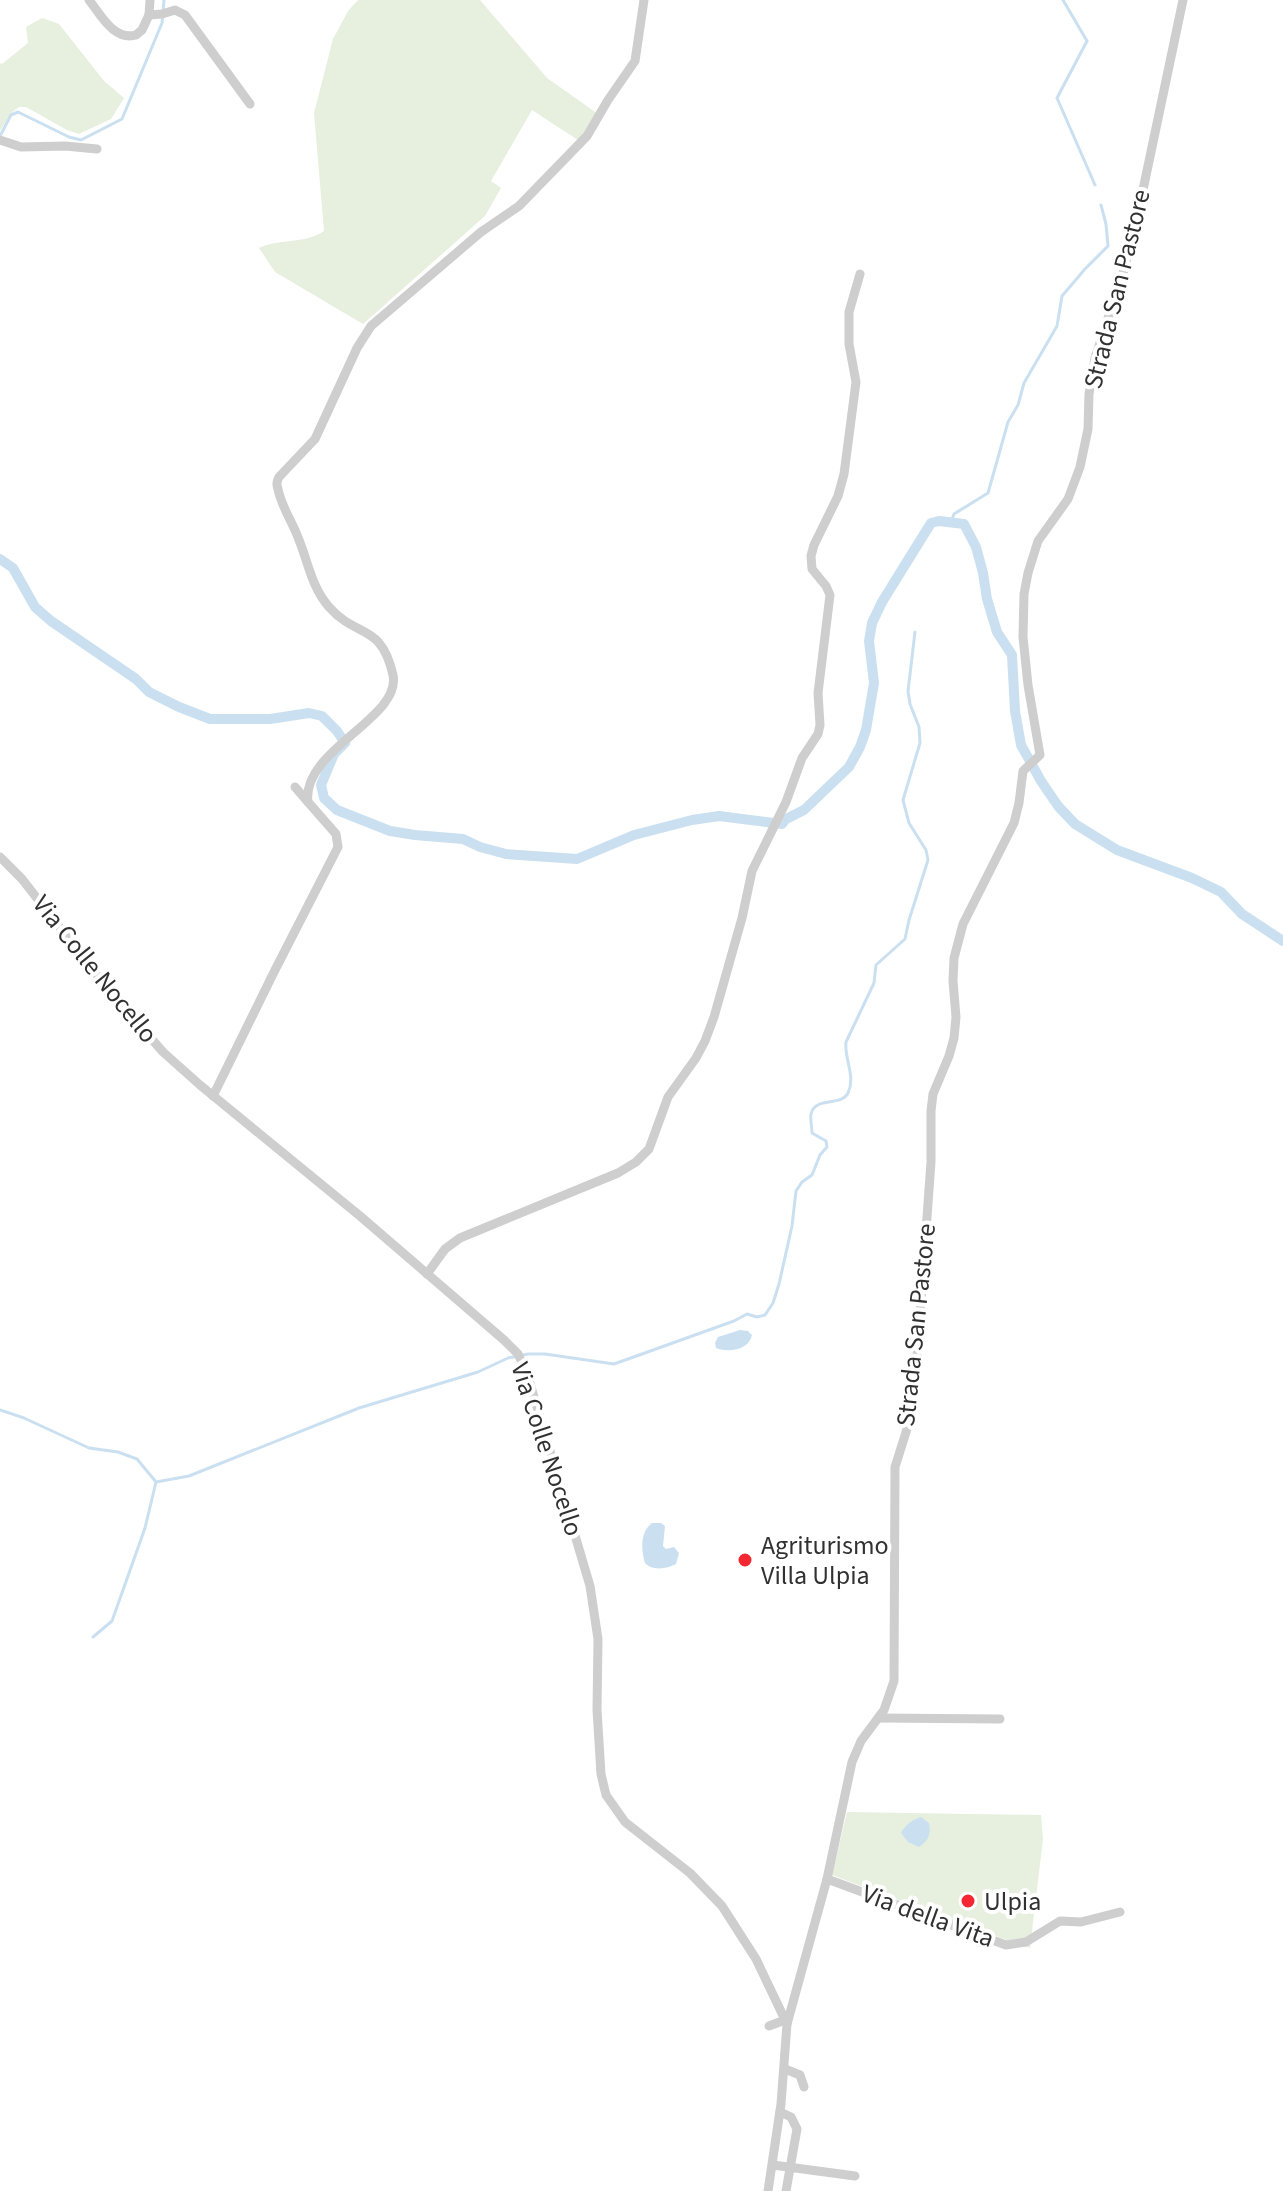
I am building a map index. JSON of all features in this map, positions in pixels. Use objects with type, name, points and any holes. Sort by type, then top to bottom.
[{"type":"street","points":[[89,0],[113,30],[123,36],[136,35],[158,14],[177,11],[185,15],[250,104]]},
{"type":"street","points":[[150,0],[158,14]]},
{"type":"street","points":[[308,802],[309,784],[324,762],[381,707],[393,690],[394,680],[380,642],[338,616],[319,594],[278,491],[279,477],[315,439],[357,348],[371,326],[481,232],[519,206],[587,136],[635,61],[644,0]]},
{"type":"street","name":"Strada San Pastore","points":[[786,2022],[827,1879],[852,1762],[861,1741],[879,1718],[895,1675],[895,1467],[913,1410],[931,1162],[931,1104],[954,1038],[953,970],[958,940],[979,891],[1012,829],[1018,811],[1021,776],[1025,768],[1038,758],[1040,751],[1023,637],[1028,573],[1038,541],[1068,499],[1080,467],[1088,429],[1089,394],[1095,358],[1124,270],[1183,0]]},
{"type":"street","points":[[0,140],[21,147],[97,149]]},
{"type":"street","points":[[427,1274],[456,1240],[631,1166],[647,1151],[666,1101],[698,1054],[710,1030],[742,918],[750,876],[789,795],[802,758],[820,730],[818,693],[830,599],[828,589],[812,569],[811,553],[838,496],[845,469],[856,382],[849,344],[849,312],[860,274]]},
{"type":"street","points":[[213,1096],[338,847],[336,834],[295,787]]},
{"type":"street","name":"Via Colle Nocello","points":[[0,857],[22,879],[144,1032],[172,1061],[360,1216],[518,1354],[526,1370],[593,1599],[598,1639],[597,1710],[601,1774],[607,1797],[625,1822],[694,1877],[722,1906],[756,1959],[786,2022],[785,2069],[768,2191]]},
{"type":"street","points":[[879,1718],[1000,1719]]},
{"type":"street","name":"Via della Vita","points":[[827,1879],[1006,1945],[1026,1942],[1060,1921],[1081,1922],[1120,1912]]},
{"type":"street","points":[[769,2026],[786,2022]]},
{"type":"street","points":[[785,2069],[800,2075],[804,2087]]},
{"type":"street","points":[[780,2112],[791,2117],[796,2125],[786,2191]]},
{"type":"street","points":[[773,2165],[855,2176]]},
{"type":"green space","points":[[358,0],[480,0],[547,78],[598,114],[581,142],[532,110],[491,181],[501,188],[485,216],[363,324],[275,272],[259,248],[309,238],[324,231],[314,113],[333,39],[348,11]]},
{"type":"green space","points":[[42,18],[59,24],[104,81],[124,98],[111,119],[79,134],[26,107],[19,107],[11,113],[0,131],[0,63],[28,43],[26,27]]},
{"type":"green space","name":"Ulpia","points":[[847,1812],[1041,1815],[1043,1839],[1030,1948],[832,1875]]},
{"type":"water","points":[[740,1330],[752,1335],[743,1347],[732,1350],[716,1348],[718,1337]]},
{"type":"water","points":[[652,1523],[665,1526],[663,1546],[666,1549],[674,1547],[679,1553],[676,1564],[660,1568],[645,1563],[642,1542],[645,1531]]},
{"type":"water","points":[[921,1817],[929,1823],[930,1830],[919,1847],[908,1842],[901,1833]]},
{"type":"waterway","points":[[0,136],[11,115],[18,112],[81,140],[122,119],[162,23],[164,0]]},
{"type":"waterway","points":[[1063,0],[1087,41],[1057,98],[1095,185]]},
{"type":"waterway","points":[[951,522],[954,514],[988,493],[1008,422],[1018,405],[1024,383],[1057,326],[1062,296],[1108,246],[1101,205]]},
{"type":"waterway","points":[[0,559],[13,568],[35,607],[51,621],[136,679],[149,692],[179,707],[210,719],[270,719],[309,713],[322,716],[345,743],[334,754],[321,785],[324,798],[337,810],[390,831],[463,839],[506,854],[577,859],[634,835],[692,820],[719,816],[782,824],[804,810],[849,767],[860,747],[874,683],[869,641],[872,623],[882,602],[931,523],[964,524],[976,547],[997,632],[1012,655],[1015,711],[1021,745],[1058,806],[1075,824],[1117,850],[1221,892],[1242,914],[1283,941]]},
{"type":"waterway","points":[[156,1482],[189,1476],[359,1408],[478,1372],[508,1358],[545,1354],[614,1364],[747,1314],[757,1317],[765,1315],[779,1284],[796,1191],[812,1175],[827,1147],[826,1141],[812,1133],[811,1114],[817,1105],[840,1100],[848,1093],[851,1080],[846,1042],[874,983],[876,965],[905,939],[928,860],[926,850],[909,823],[903,800],[920,743],[919,727],[908,691],[915,632]]},
{"type":"waterway","points":[[0,1410],[89,1448],[118,1452],[137,1459],[156,1482]]},
{"type":"waterway","points":[[93,1637],[112,1621],[145,1528],[156,1482]]},
{"type":"place","name":"Agriturismo Villa Ulpia","points":[[745,1560]]},
{"type":"place","name":"Ulpia","points":[[968,1901]]}]
